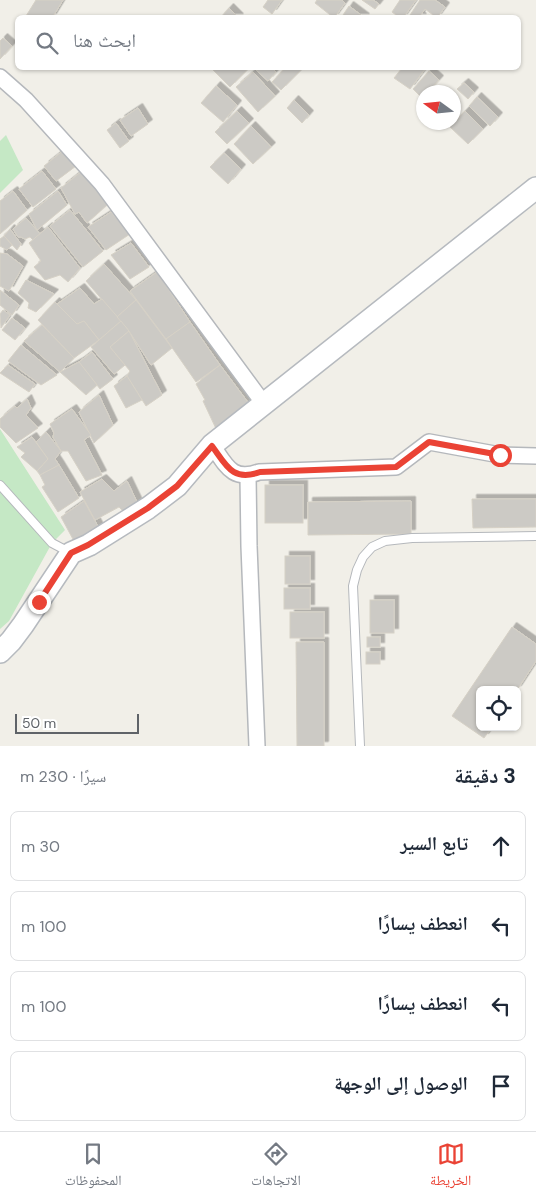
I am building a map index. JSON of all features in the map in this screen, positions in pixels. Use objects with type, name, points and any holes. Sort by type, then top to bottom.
[{"type":"street","points":[[0,77],[26,100],[102,184],[264,404]]},
{"type":"street","points":[[0,652],[20,630],[71,553],[88,545],[148,508],[177,486],[212,446],[536,188]]},
{"type":"street","points":[[212,446],[231,471],[248,476],[260,472],[396,467],[429,442],[500,455],[536,456]]},
{"type":"street","points":[[248,476],[257,746]]},
{"type":"lane","points":[[0,485],[52,543],[71,553]]},
{"type":"lane","points":[[360,746],[353,586],[363,557],[372,547],[385,541],[412,538],[536,536]]},
{"type":"green space","points":[[6,135],[23,170],[0,193],[0,141]]},
{"type":"green space","points":[[0,429],[65,530],[52,543],[9,621],[0,629]]},
{"type":"building","points":[[36,0],[63,0],[54,15],[27,15]]},
{"type":"building","points":[[268,0],[282,0],[272,14],[263,7]]},
{"type":"building","points":[[317,0],[342,0],[345,3],[336,15],[330,15],[315,3]]},
{"type":"building","points":[[362,0],[373,0],[379,4],[375,9]]},
{"type":"building","points":[[400,0],[416,0],[405,15],[396,15],[392,12]]},
{"type":"building","points":[[420,0],[435,0],[445,7],[439,15],[433,15],[425,9],[421,15],[410,15]]},
{"type":"building","points":[[349,6],[361,15],[343,15]]},
{"type":"building","points":[[229,8],[236,15],[223,15]]},
{"type":"building","points":[[3,38],[12,46],[0,59],[0,41]]},
{"type":"building","points":[[213,70],[247,70],[230,87]]},
{"type":"building","points":[[256,70],[274,70],[276,72],[268,81]]},
{"type":"building","points":[[283,70],[301,70],[281,90],[272,82]]},
{"type":"building","points":[[400,70],[424,70],[410,89],[394,78]]},
{"type":"building","points":[[429,71],[439,80],[434,85],[417,85]]},
{"type":"building","points":[[253,72],[275,96],[258,112],[236,87]]},
{"type":"building","points":[[464,83],[474,92],[468,99],[461,93],[461,86]]},
{"type":"building","points":[[216,86],[237,105],[223,122],[201,103]]},
{"type":"building","points":[[477,97],[498,117],[490,126],[469,106]]},
{"type":"building","points":[[294,100],[309,115],[302,123],[287,108]]},
{"type":"building","points":[[138,108],[148,124],[131,136],[120,120]]},
{"type":"building","points":[[237,111],[249,123],[227,144],[215,132]]},
{"type":"building","points":[[465,111],[483,129],[468,144],[453,130],[461,130],[461,115]]},
{"type":"building","points":[[116,123],[129,141],[120,148],[107,130]]},
{"type":"building","points":[[251,126],[271,147],[253,164],[234,144]]},
{"type":"building","points":[[64,150],[76,166],[56,181],[44,166]]},
{"type":"building","points":[[224,153],[241,169],[228,184],[210,167]]},
{"type":"building","points":[[42,171],[56,189],[33,207],[19,189]]},
{"type":"building","points":[[82,171],[107,205],[87,223],[79,212],[75,214],[61,188]]},
{"type":"building","points":[[13,191],[27,210],[0,234],[0,201]]},
{"type":"building","points":[[58,191],[67,205],[37,230],[29,214]]},
{"type":"building","points":[[70,210],[103,251],[83,267],[50,226]]},
{"type":"building","points":[[111,212],[130,234],[106,250],[88,227]]},
{"type":"building","points":[[26,218],[40,234],[33,240],[30,237],[25,239],[18,237],[13,229]]},
{"type":"building","points":[[48,227],[80,268],[68,282],[60,275],[45,280],[34,267],[41,261],[29,243]]},
{"type":"building","points":[[10,229],[21,244],[17,250],[4,236]]},
{"type":"building","points":[[4,236],[12,245],[7,250],[0,246],[0,239]]},
{"type":"building","points":[[131,243],[149,267],[130,279],[111,255]]},
{"type":"building","points":[[0,253],[7,254],[23,266],[9,291],[0,286]]},
{"type":"building","points":[[104,264],[136,300],[117,317],[86,281]]},
{"type":"building","points":[[157,272],[190,322],[166,339],[130,291]]},
{"type":"building","points":[[26,280],[54,294],[36,312],[28,308],[29,303],[18,293]]},
{"type":"building","points":[[80,288],[94,304],[102,299],[121,321],[99,340],[84,321],[77,324],[57,304]]},
{"type":"building","points":[[0,290],[19,305],[12,315],[0,305]]},
{"type":"building","points":[[136,300],[172,348],[151,365],[129,331],[117,317]]},
{"type":"building","points":[[55,302],[77,324],[84,321],[99,340],[74,358],[38,320]]},
{"type":"building","points":[[3,310],[10,315],[1,328],[0,314]]},
{"type":"building","points":[[12,318],[25,328],[15,340],[2,330]]},
{"type":"building","points":[[121,321],[129,331],[110,347],[125,365],[114,374],[91,347]]},
{"type":"building","points":[[190,322],[220,365],[196,382],[166,339]]},
{"type":"building","points":[[42,325],[74,358],[60,372],[24,341]]},
{"type":"building","points":[[129,331],[162,395],[146,406],[127,376],[130,371],[110,347]]},
{"type":"building","points":[[21,345],[57,375],[41,385],[8,361]]},
{"type":"building","points":[[92,352],[113,379],[100,389],[79,362]]},
{"type":"building","points":[[79,362],[97,385],[86,395],[60,372]]},
{"type":"building","points":[[8,365],[35,384],[29,392],[0,373]]},
{"type":"building","points":[[220,365],[253,409],[218,433],[203,401],[205,400],[196,384]]},
{"type":"building","points":[[127,376],[142,400],[126,408],[114,386]]},
{"type":"building","points":[[99,395],[113,425],[94,443],[79,412]]},
{"type":"building","points":[[27,399],[31,408],[26,415],[38,428],[16,443],[0,427],[0,419],[15,406],[17,408]]},
{"type":"building","points":[[72,409],[91,435],[84,440],[102,475],[86,481],[68,451],[61,451],[53,437],[54,433],[50,424]]},
{"type":"building","points":[[46,432],[61,451],[55,459],[59,465],[40,475],[37,471],[48,459],[36,442]]},
{"type":"building","points":[[32,437],[48,459],[37,471],[21,457],[25,453],[17,447]]},
{"type":"building","points":[[59,465],[79,498],[58,512],[42,487],[45,485],[40,475]]},
{"type":"building","points":[[102,479],[114,491],[127,481],[138,504],[124,512],[119,507],[95,520],[80,492]]},
{"type":"building","points":[[265,485],[303,485],[303,523],[265,523]]},
{"type":"building","points":[[472,499],[536,499],[536,527],[473,528]]},
{"type":"building","points":[[84,501],[100,530],[75,543],[61,517]]},
{"type":"building","points":[[411,501],[411,534],[308,535],[308,502]]},
{"type":"building","points":[[285,556],[310,556],[310,584],[285,584]]},
{"type":"building","points":[[284,588],[310,588],[310,609],[284,609]]},
{"type":"building","points":[[370,600],[394,600],[394,633],[370,633]]},
{"type":"building","points":[[290,612],[324,612],[324,638],[290,638]]},
{"type":"building","points":[[512,627],[536,644],[536,661],[520,686],[476,686],[476,731],[489,731],[484,738],[452,716]]},
{"type":"building","points":[[367,637],[380,637],[380,647],[367,647]]},
{"type":"building","points":[[296,642],[324,642],[324,746],[297,746]]},
{"type":"building","points":[[366,652],[380,652],[380,664],[366,664]]},
{"type":"route","points":[[39,602],[71,553],[88,545],[148,508],[177,486],[212,446],[231,471],[248,476],[260,472],[396,467],[429,442],[500,455]]}]
